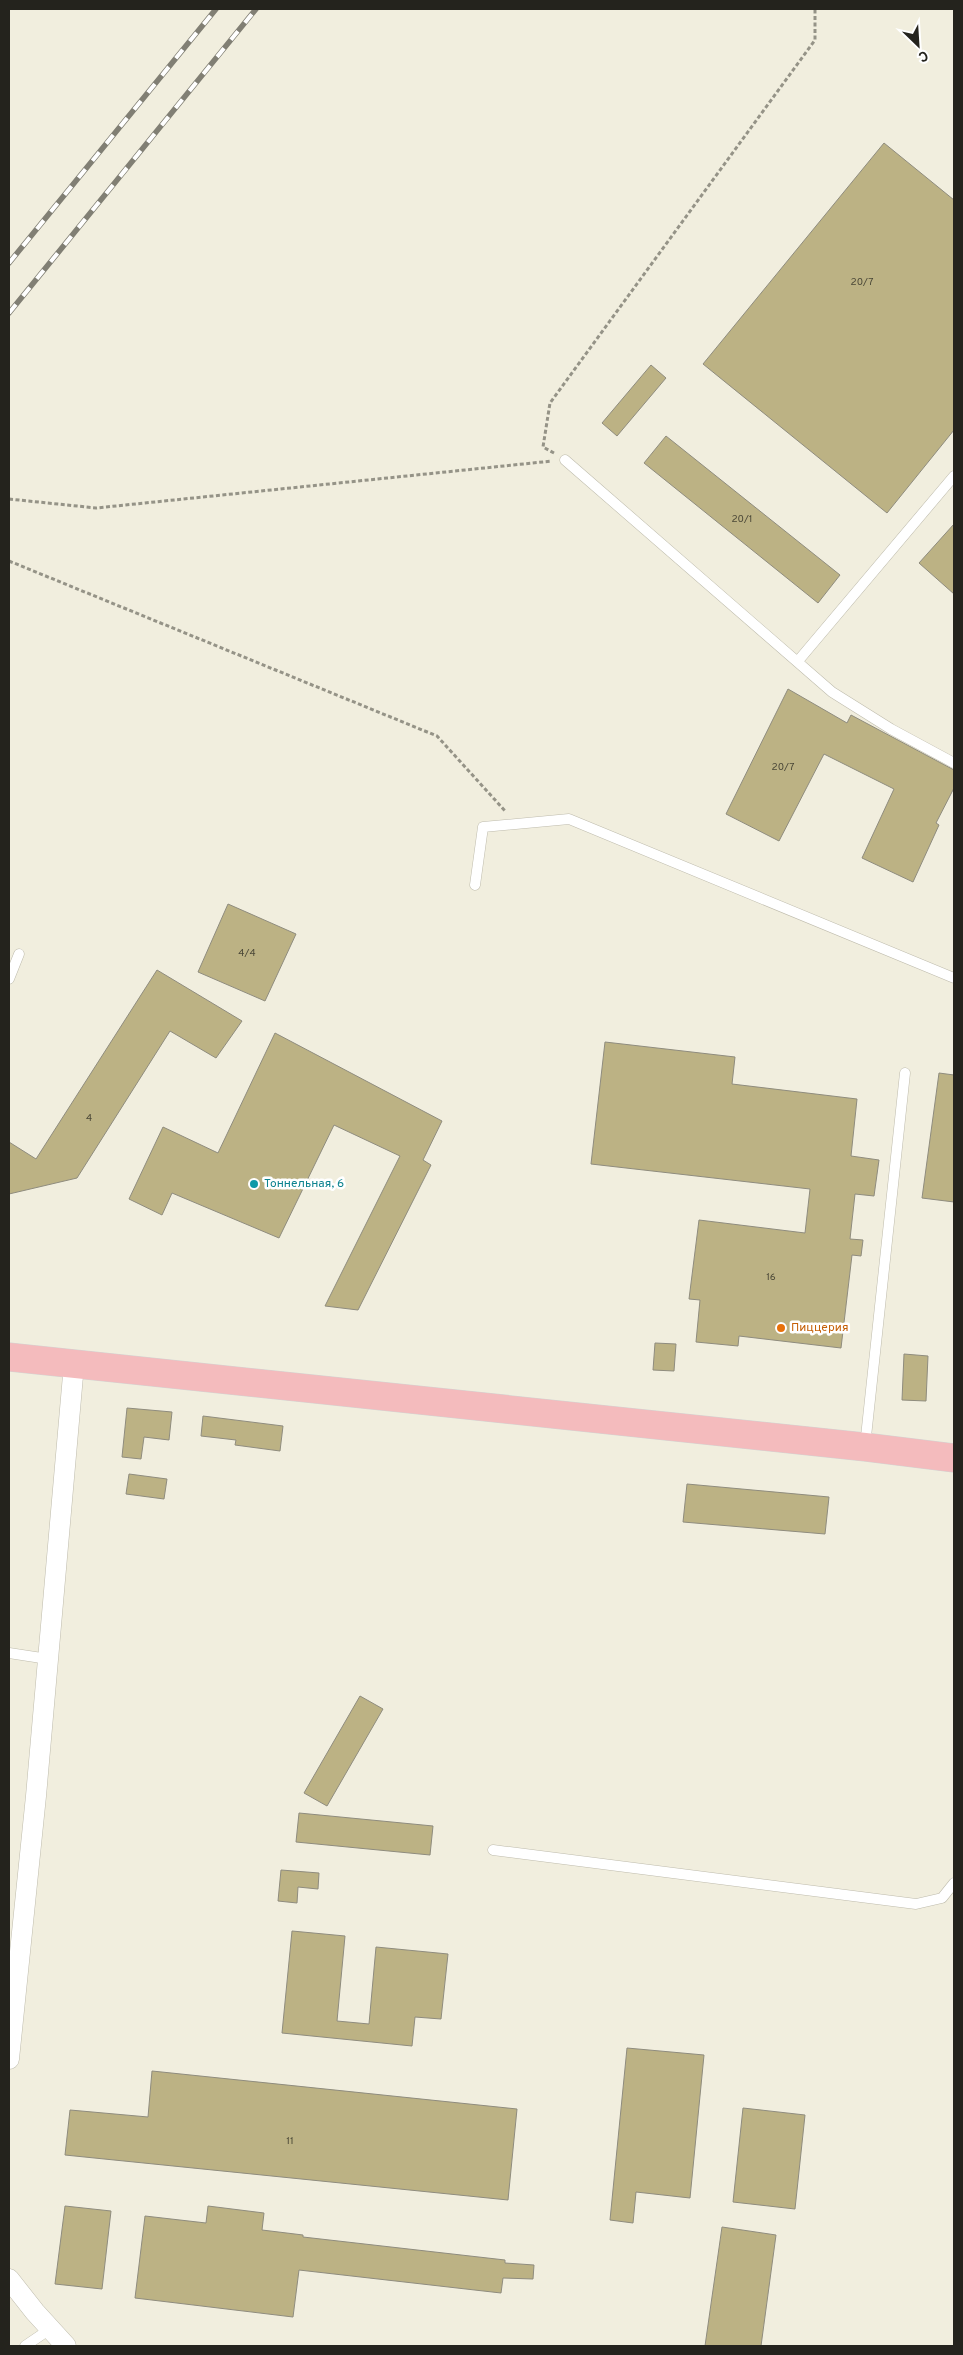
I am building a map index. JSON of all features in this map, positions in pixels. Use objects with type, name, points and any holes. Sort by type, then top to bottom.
[{"type":"main road","points":[[9,1357],[954,1458]]},
{"type":"street","points":[[9,2059],[48,1659],[74,1364]]},
{"type":"street","points":[[9,2279],[66,2346]]},
{"type":"lane","points":[[565,460],[832,692],[891,729],[954,763]]},
{"type":"lane","points":[[798,661],[954,476]]},
{"type":"lane","points":[[475,885],[483,827],[569,819],[954,978]]},
{"type":"lane","points":[[9,979],[19,954]]},
{"type":"lane","points":[[865,1447],[905,1073]]},
{"type":"lane","points":[[9,1653],[48,1659]]},
{"type":"lane","points":[[493,1850],[916,1904],[942,1898],[954,1883]]},
{"type":"lane","points":[[25,2346],[50,2329]]},
{"type":"path","points":[[565,460],[543,447],[550,403],[815,40],[815,9]]},
{"type":"path","points":[[9,499],[96,508],[565,460]]},
{"type":"path","points":[[9,561],[437,736],[517,824]]},
{"type":"building","points":[[884,143],[954,200],[954,430],[887,513],[703,364]]},
{"type":"building","points":[[651,365],[666,378],[617,436],[602,423]]},
{"type":"building","points":[[666,436],[840,575],[818,603],[644,463]]},
{"type":"building","points":[[954,524],[954,594],[919,563]]},
{"type":"building","points":[[788,689],[847,723],[851,715],[954,770],[954,788],[936,823],[939,825],[913,882],[862,858],[894,789],[824,754],[779,841],[726,814]]},
{"type":"building","points":[[228,904],[296,934],[265,1001],[198,972]]},
{"type":"building","points":[[157,970],[242,1021],[216,1058],[170,1031],[77,1178],[9,1194],[9,1142],[36,1159]]},
{"type":"building","name":"Тоннельная, 6","points":[[275,1033],[442,1121],[423,1160],[431,1165],[358,1310],[325,1306],[400,1156],[334,1125],[279,1238],[172,1193],[162,1215],[129,1199],[163,1127],[218,1153]]},
{"type":"building","points":[[605,1042],[735,1057],[732,1084],[857,1099],[851,1156],[879,1160],[874,1196],[855,1194],[850,1239],[863,1240],[861,1256],[852,1255],[841,1348],[739,1336],[738,1346],[696,1342],[700,1300],[689,1299],[699,1220],[805,1233],[810,1189],[591,1164]]},
{"type":"building","points":[[939,1073],[954,1075],[954,1202],[922,1198]]},
{"type":"building","points":[[655,1343],[676,1344],[674,1371],[653,1370]]},
{"type":"building","points":[[904,1354],[928,1356],[926,1401],[902,1400]]},
{"type":"building","points":[[127,1408],[172,1412],[169,1440],[144,1437],[141,1459],[122,1457]]},
{"type":"building","points":[[203,1416],[283,1426],[280,1451],[235,1445],[236,1440],[201,1436]]},
{"type":"building","points":[[129,1474],[167,1479],[164,1499],[126,1494]]},
{"type":"building","points":[[687,1484],[829,1497],[825,1534],[683,1522]]},
{"type":"building","points":[[360,1696],[383,1709],[327,1806],[304,1793]]},
{"type":"building","points":[[299,1813],[433,1826],[430,1855],[296,1842]]},
{"type":"building","points":[[281,1870],[319,1873],[318,1889],[298,1887],[297,1903],[278,1901]]},
{"type":"building","points":[[292,1931],[345,1936],[337,2021],[369,2024],[376,1947],[448,1954],[441,2019],[415,2017],[412,2046],[282,2033]]},
{"type":"building","points":[[627,2048],[704,2055],[690,2198],[636,2192],[633,2223],[610,2220]]},
{"type":"building","points":[[152,2071],[517,2109],[508,2200],[65,2155],[70,2110],[148,2117]]},
{"type":"building","points":[[743,2108],[805,2115],[795,2209],[733,2202]]},
{"type":"building","points":[[65,2206],[111,2211],[102,2289],[55,2284]]},
{"type":"building","points":[[208,2206],[264,2213],[262,2230],[303,2235],[303,2237],[505,2260],[505,2263],[534,2265],[533,2279],[503,2278],[501,2293],[299,2270],[293,2317],[135,2298],[145,2216],[206,2223]]},
{"type":"building","points":[[722,2227],[776,2235],[761,2346],[705,2346]]},
{"type":"railway","points":[[9,263],[216,9]]},
{"type":"railway","points":[[9,313],[256,9]]},
{"type":"place","name":"Тоннельная, 6","points":[[254,1184]]},
{"type":"place","name":"Пиццерия","points":[[781,1328]]}]
